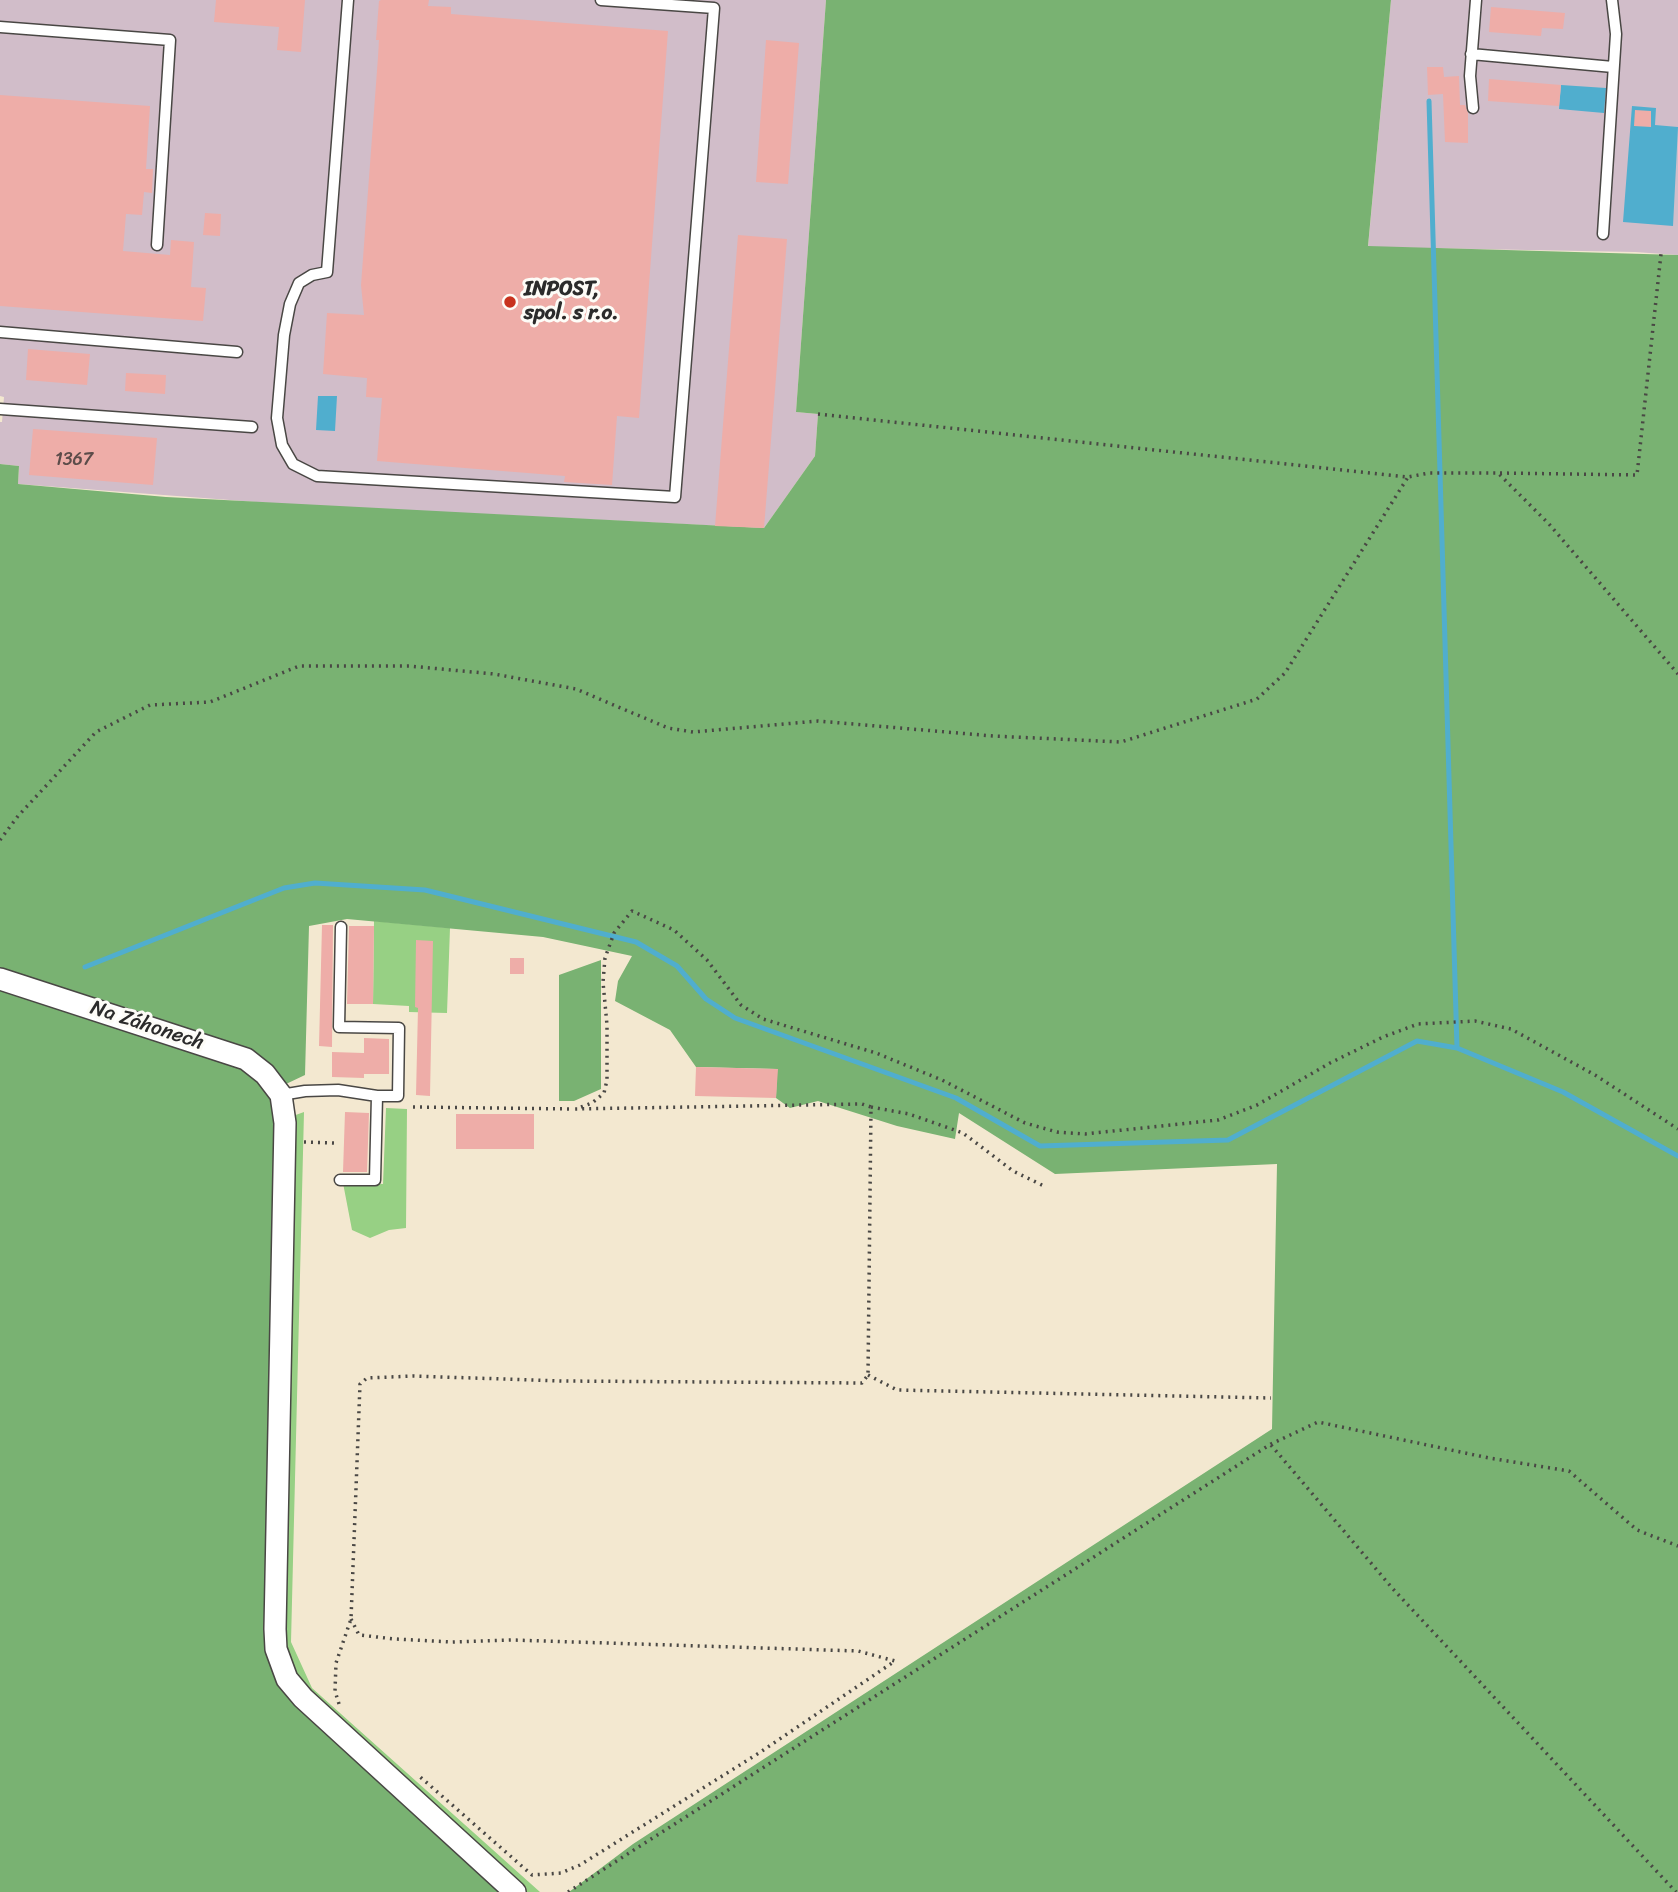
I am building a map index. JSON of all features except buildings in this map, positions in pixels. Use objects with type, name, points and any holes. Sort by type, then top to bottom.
[{"type":"street","name":"Na Záhonech","points":[[0,979],[246,1059],[265,1074],[281,1095]]},
{"type":"street","points":[[281,1095],[285,1123],[276,1649],[287,1679],[303,1698],[515,1892]]},
{"type":"lane","points":[[348,0],[327,272],[312,275],[299,283],[290,304],[284,335],[277,418],[282,445],[293,464],[317,475],[675,497],[715,8],[601,0]]},
{"type":"lane","points":[[1473,108],[1470,76],[1476,0]]},
{"type":"lane","points":[[1603,234],[1616,34],[1612,0]]},
{"type":"lane","points":[[0,27],[170,40],[157,245]]},
{"type":"lane","points":[[1471,54],[1614,67]]},
{"type":"lane","points":[[0,332],[237,352]]},
{"type":"lane","points":[[0,409],[252,427]]},
{"type":"lane","points":[[281,1095],[338,1090],[398,1096],[399,1028],[339,1027],[341,927]]},
{"type":"lane","points":[[340,1180],[375,1180],[377,1096]]},
{"type":"path","points":[[818,414],[1408,477],[1429,473],[1637,475],[1661,254]]},
{"type":"path","points":[[1498,473],[1549,524],[1678,674]]},
{"type":"path","points":[[0,840],[18,816],[96,732],[150,705],[210,702],[299,666],[409,666],[494,674],[576,689],[668,728],[694,732],[818,721],[993,736],[1121,742],[1257,699],[1284,673],[1408,477]]},
{"type":"path","points":[[574,1109],[592,1103],[604,1093],[607,1080],[607,1025],[603,982],[605,958],[614,933],[632,911],[674,930],[706,960],[741,1005],[763,1019],[876,1053],[942,1080],[1025,1123],[1057,1132],[1085,1134],[1218,1120],[1257,1105],[1383,1037],[1418,1024],[1475,1021],[1511,1029],[1595,1075],[1678,1129]]},
{"type":"path","points":[[413,1107],[574,1109],[862,1104],[909,1114],[963,1133],[1013,1171],[1044,1186]]},
{"type":"path","points":[[340,1706],[335,1691],[336,1663],[351,1619],[360,1384],[367,1378],[413,1376],[564,1381],[862,1383],[868,1375],[871,1107]]},
{"type":"path","points":[[304,1143],[335,1143]]},
{"type":"path","points":[[868,1375],[897,1391],[1271,1398]]},
{"type":"path","points":[[568,1892],[1270,1444],[1318,1422],[1489,1458],[1569,1471],[1637,1530],[1678,1546]]},
{"type":"path","points":[[1270,1444],[1393,1589],[1676,1892]]},
{"type":"path","points":[[351,1619],[359,1636],[395,1639],[858,1651],[895,1661],[748,1760],[580,1866],[561,1873],[532,1875],[412,1769]]},
{"type":"shaded area","points":[[0,0],[826,0],[796,412],[818,414],[815,456],[764,528],[296,505],[18,484],[19,466],[0,464],[0,422],[4,397],[0,396]]},
{"type":"shaded area","points":[[1391,0],[1678,0],[1678,255],[1368,247]]},
{"type":"green space","points":[[826,0],[1391,0],[1368,246],[1678,255],[1678,1892],[569,1892],[633,1844],[1272,1429],[1277,1164],[1055,1174],[959,1113],[955,1139],[897,1126],[818,1101],[790,1108],[776,1098],[777,1069],[696,1067],[670,1030],[615,1001],[618,981],[632,956],[543,937],[347,919],[309,926],[305,1075],[286,1084],[249,1053],[0,973],[0,464],[19,466],[18,484],[166,497],[764,528],[815,456],[818,414],[796,412]]},
{"type":"green space","points":[[374,921],[450,928],[447,1013],[409,1012],[409,1006],[373,1004]]},
{"type":"green space","points":[[601,960],[601,1089],[574,1101],[559,1101],[559,975]]},
{"type":"green space","points":[[0,986],[236,1062],[260,1081],[275,1099],[279,1123],[270,1651],[505,1892],[0,1892]]},
{"type":"green space","points":[[386,1108],[407,1109],[406,1228],[389,1230],[370,1238],[352,1230],[343,1183],[383,1184]]},
{"type":"green space","points":[[304,1112],[291,1642],[312,1688],[540,1892],[525,1892],[304,1690],[285,1658],[290,1117]]},
{"type":"water","points":[[1561,85],[1606,88],[1604,113],[1559,109]]},
{"type":"water","points":[[1632,106],[1656,108],[1655,125],[1678,127],[1673,226],[1623,222]]},
{"type":"water","points":[[318,396],[337,396],[335,431],[316,430]]},
{"type":"waterway","points":[[1429,101],[1457,1048]]},
{"type":"waterway","points":[[85,967],[284,888],[315,883],[425,890],[636,942],[677,966],[706,999],[735,1018],[956,1098],[1040,1146],[1228,1140],[1417,1041],[1457,1048],[1563,1092],[1678,1156]]},
{"type":"place","name":"INPOST, spol. s r.o.","points":[[510,302]]}]
